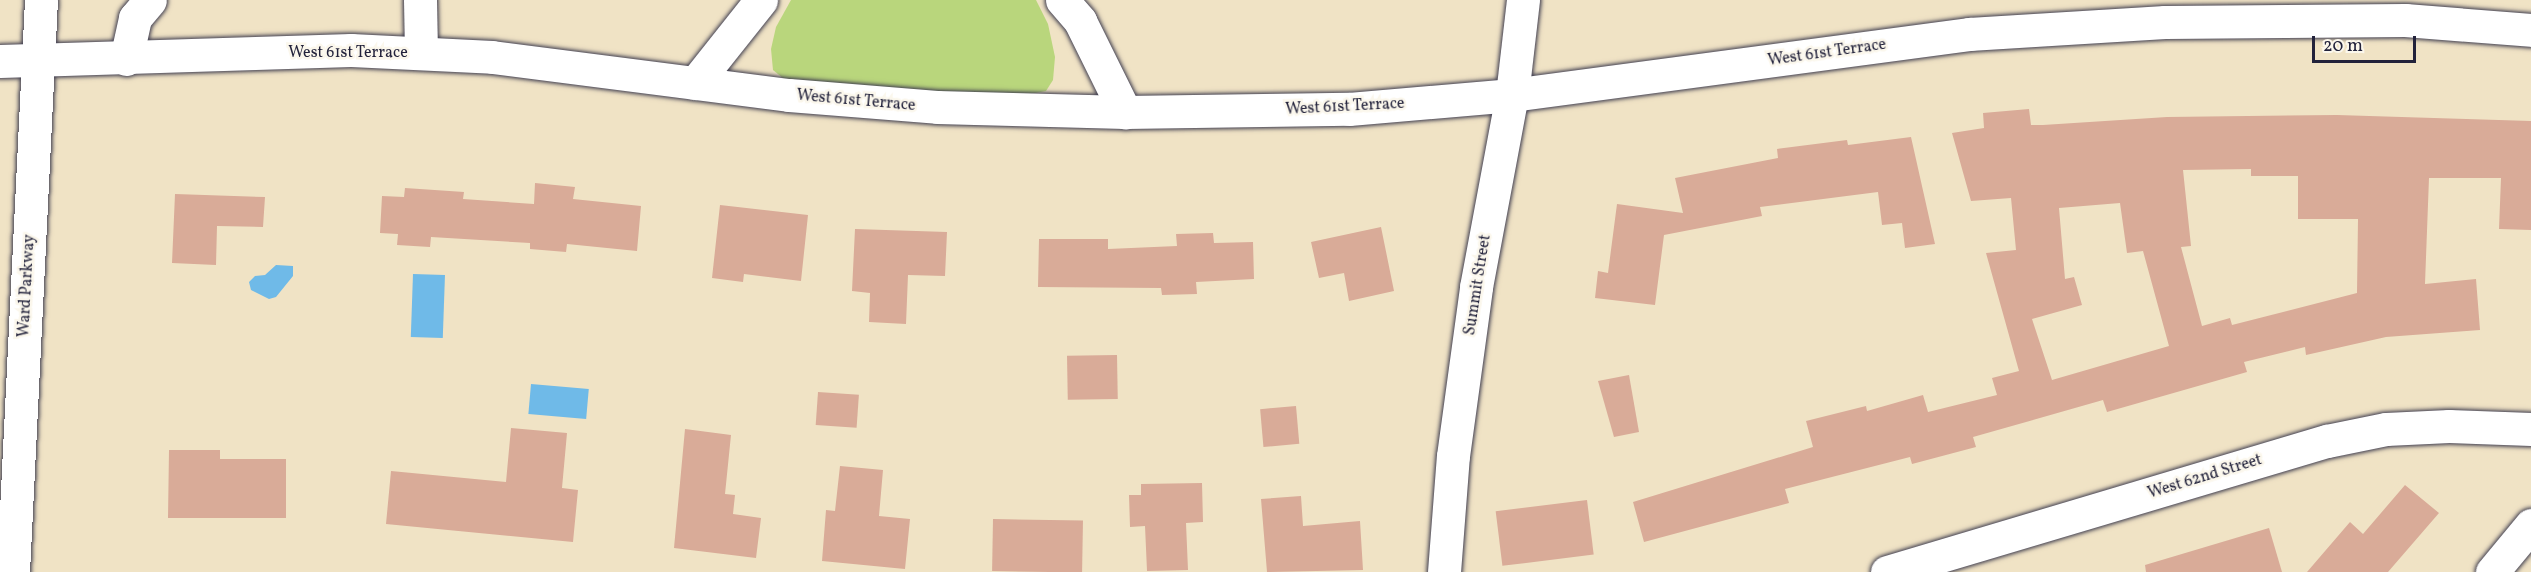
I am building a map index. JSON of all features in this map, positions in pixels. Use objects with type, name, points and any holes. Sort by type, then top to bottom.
[{"type":"street","name":"Ward Parkway","points":[[13,572],[41,0]]},
{"type":"street","points":[[126,59],[135,18],[150,0]]},
{"type":"street","points":[[420,0],[421,53]]},
{"type":"street","points":[[695,82],[761,0]]},
{"type":"street","points":[[1062,0],[1080,21],[1125,112]]},
{"type":"street","name":"Summit Street","points":[[1444,572],[1453,456],[1475,298],[1512,94],[1523,0]]},
{"type":"street","name":"West 61st Terrace","points":[[0,61],[38,63],[351,50],[492,57],[695,82],[937,107],[1125,112],[1349,110],[1512,94],[1969,34],[2165,22],[2404,20],[2531,30]]},
{"type":"street","name":"West 62nd Street","points":[[1887,572],[2327,441],[2386,429],[2449,426],[2531,429]]},
{"type":"street","points":[[2501,570],[2531,525]]},
{"type":"green space","points":[[791,0],[1036,0],[1048,24],[1055,57],[1053,80],[1046,91],[1030,94],[949,93],[784,79],[773,70],[771,49],[776,27]]},
{"type":"water","points":[[276,265],[293,266],[293,276],[276,297],[269,299],[251,290],[249,282],[255,276],[265,275]]},
{"type":"water","points":[[413,274],[445,275],[443,338],[411,337]]},
{"type":"water","points":[[531,384],[589,389],[586,419],[528,414]]},
{"type":"building","points":[[2029,109],[2031,125],[2167,117],[2337,115],[2531,121],[2531,230],[2499,229],[2501,178],[2429,178],[2425,284],[2476,279],[2480,330],[2386,337],[2306,355],[2305,347],[2244,362],[2247,372],[2107,412],[2103,400],[1973,437],[1976,447],[1912,464],[1910,457],[1785,489],[1789,503],[1644,542],[1633,502],[1813,447],[1806,421],[1866,406],[1867,411],[1923,395],[1928,412],[1997,395],[1992,378],[2019,371],[1986,253],[2016,250],[2011,198],[1971,201],[1952,133],[1984,128],[1983,113]],"holes":[[[2251,169],[2251,176],[2298,176],[2298,219],[2358,219],[2357,293],[2232,325],[2230,318],[2202,326],[2181,247],[2191,246],[2183,170]],[[2120,203],[2127,253],[2143,251],[2169,346],[2052,380],[2032,319],[2082,305],[2074,277],[2065,279],[2059,208]]]},
{"type":"building","points":[[1911,137],[1935,244],[1905,248],[1902,223],[1882,225],[1878,192],[1760,207],[1762,216],[1664,235],[1655,305],[1595,298],[1598,271],[1608,273],[1617,204],[1683,213],[1675,178],[1778,158],[1777,149],[1847,140],[1848,145]]},
{"type":"building","points":[[535,183],[575,187],[573,199],[641,206],[637,251],[567,244],[566,252],[530,249],[530,243],[431,237],[430,247],[397,245],[398,234],[380,233],[382,196],[404,197],[405,188],[464,192],[463,199],[534,204]]},
{"type":"building","points":[[175,194],[265,197],[263,227],[217,226],[216,265],[172,263]]},
{"type":"building","points":[[720,205],[808,215],[801,281],[744,274],[743,282],[712,278]]},
{"type":"building","points":[[1381,227],[1394,291],[1349,301],[1344,273],[1319,278],[1311,242]]},
{"type":"building","points":[[855,229],[947,232],[945,276],[908,275],[906,324],[869,322],[870,293],[852,291]]},
{"type":"building","points":[[1213,233],[1214,243],[1253,242],[1254,279],[1196,282],[1197,294],[1162,295],[1161,288],[1038,287],[1039,239],[1108,239],[1108,249],[1177,246],[1176,234]]},
{"type":"building","points":[[1117,355],[1118,399],[1068,400],[1067,356]]},
{"type":"building","points":[[1629,375],[1639,432],[1614,437],[1598,381]]},
{"type":"building","points":[[818,392],[859,395],[857,428],[816,425]]},
{"type":"building","points":[[1296,406],[1299,444],[1263,447],[1260,409]]},
{"type":"building","points":[[511,428],[567,433],[562,488],[578,490],[573,542],[386,524],[391,471],[506,482]]},
{"type":"building","points":[[685,429],[731,435],[725,494],[735,495],[733,514],[761,518],[756,558],[674,548]]},
{"type":"building","points":[[169,450],[220,450],[220,459],[286,459],[286,518],[168,518]]},
{"type":"building","points":[[840,466],[883,470],[879,516],[910,519],[905,569],[822,561],[826,510],[835,511]]},
{"type":"building","points":[[1202,483],[1203,522],[1186,523],[1188,570],[1147,571],[1145,526],[1130,527],[1129,495],[1141,495],[1141,484]]},
{"type":"building","points":[[2405,485],[2439,513],[2388,572],[2307,572],[2350,522],[2363,534]]},
{"type":"building","points":[[1301,496],[1303,526],[1360,521],[1363,570],[1267,572],[1261,499]]},
{"type":"building","points":[[1587,500],[1594,555],[1502,566],[1496,511]]},
{"type":"building","points":[[993,519],[1083,521],[1082,572],[992,571]]},
{"type":"building","points":[[2269,528],[2282,572],[2146,572],[2145,565]]}]
